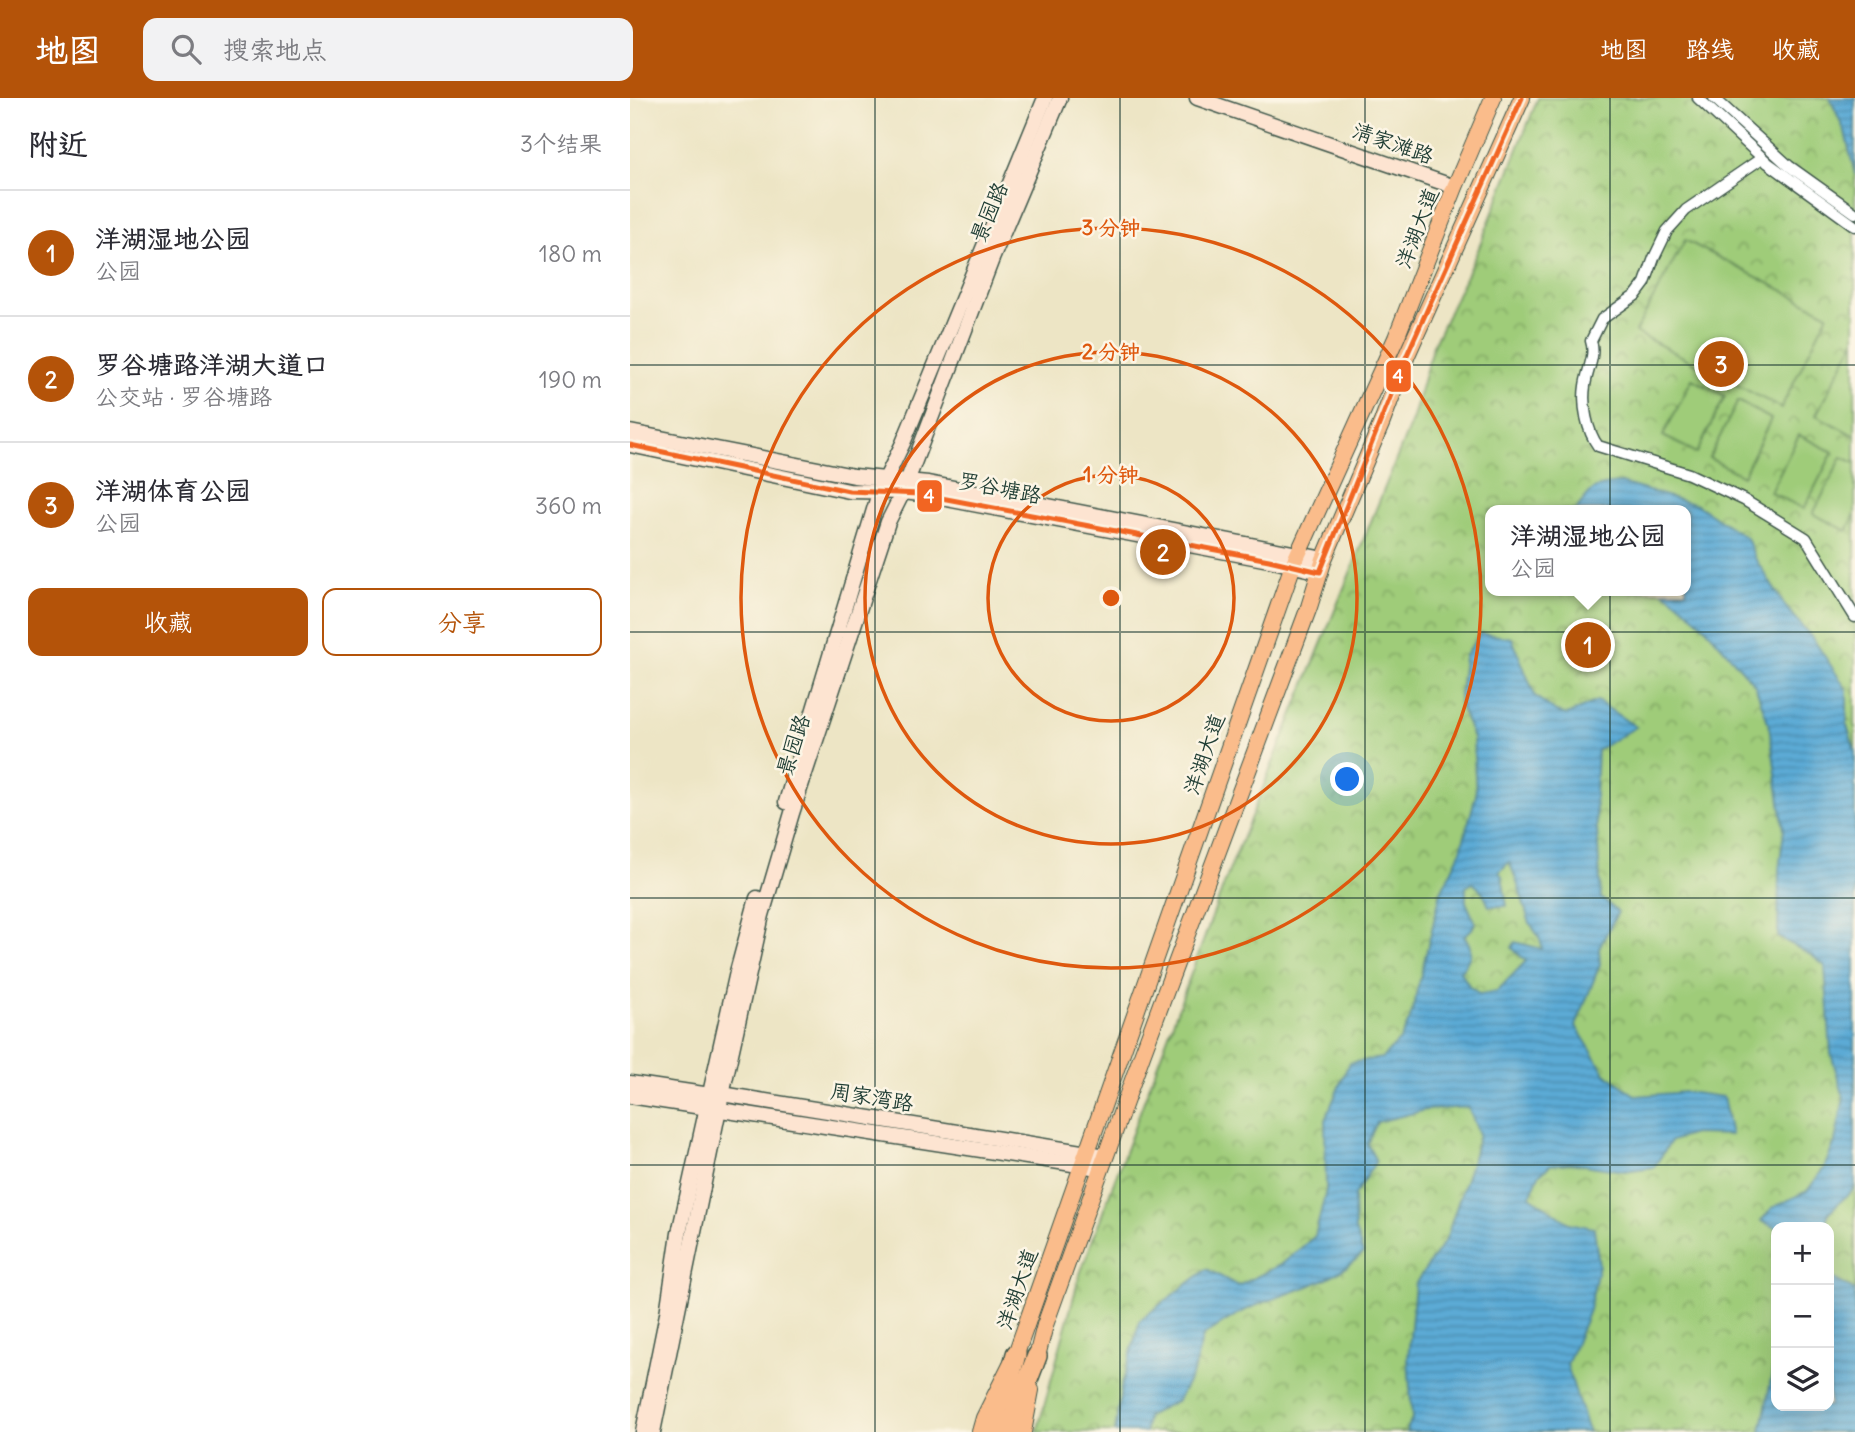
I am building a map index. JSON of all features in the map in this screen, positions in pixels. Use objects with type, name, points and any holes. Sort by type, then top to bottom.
[{"type":"highway","points":[[995,1432],[1016,1354]]},
{"type":"highway","points":[[1008,1432],[1037,1356]]},
{"type":"main road","name":"景园路","points":[[715,1102],[752,913],[879,493],[903,443],[1045,98]]},
{"type":"main road","name":"景园路","points":[[645,1430],[679,1233],[769,889],[888,522],[905,486],[992,259],[1059,98]]},
{"type":"main road","name":"清家滩路","points":[[1197,98],[1457,183]]},
{"type":"main road","name":"清家滩路","points":[[1220,98],[1457,183]]},
{"type":"main road","name":"洋湖大道","points":[[980,1432],[984,1418],[1016,1354],[1296,560],[1396,338],[1493,98]]},
{"type":"main road","name":"洋湖大道","points":[[1023,1432],[1045,1325],[1322,566],[1413,342],[1522,98]]},
{"type":"main road","name":"罗谷塘路","points":[[630,432],[854,476],[887,477],[905,486],[1322,566]]},
{"type":"main road","name":"罗谷塘路","points":[[630,445],[849,491],[879,493],[905,486]]},
{"type":"main road","name":"周家湾路","points":[[630,1083],[715,1102],[1104,1162]]},
{"type":"main road","name":"周家湾路","points":[[630,1096],[715,1102]]},
{"type":"street","points":[[1699,98],[1762,158],[1855,226]]},
{"type":"street","points":[[1714,98],[1789,166],[1855,213]]},
{"type":"street","points":[[1762,158],[1686,210],[1667,231],[1645,283],[1636,295],[1602,319],[1591,341],[1594,350],[1584,387],[1589,434],[1598,446],[1689,474],[1744,500],[1806,538],[1855,617]]},
{"type":"green space","points":[[1538,98],[1855,98],[1855,1432],[1037,1432],[1080,1274],[1229,871],[1413,418],[1432,348],[1478,250]]},
{"type":"green space","points":[[1685,240],[1828,314],[1781,408],[1635,332]]},
{"type":"green space","points":[[1855,340],[1855,436],[1816,415]]},
{"type":"green space","points":[[1692,379],[1725,396],[1697,453],[1663,436]]},
{"type":"green space","points":[[1738,401],[1771,419],[1743,476],[1709,458]]},
{"type":"green space","points":[[1799,435],[1833,452],[1804,509],[1770,492]]},
{"type":"green space","points":[[1842,457],[1855,463],[1855,514],[1847,531],[1813,514]]},
{"type":"water","points":[[1830,98],[1855,98],[1855,175],[1845,132]]},
{"type":"water","points":[[1621,483],[1697,505],[1747,538],[1755,558],[1785,606],[1814,640],[1847,690],[1847,725],[1855,751],[1855,1185],[1829,1212],[1826,1222],[1771,1222],[1771,1226],[1761,1221],[1772,1208],[1807,1191],[1824,1168],[1835,1142],[1844,1098],[1831,1054],[1825,966],[1778,937],[1779,870],[1784,830],[1769,725],[1755,685],[1705,627],[1670,596],[1691,596],[1691,505],[1580,505],[1599,486]]},
{"type":"water","points":[[1480,633],[1512,638],[1535,696],[1556,712],[1567,715],[1597,701],[1636,727],[1597,750],[1595,794],[1601,898],[1618,912],[1599,948],[1600,964],[1576,1026],[1605,1073],[1636,1096],[1686,1092],[1723,1097],[1731,1135],[1694,1134],[1671,1141],[1654,1167],[1624,1171],[1570,1163],[1550,1165],[1539,1175],[1530,1196],[1569,1223],[1594,1228],[1599,1265],[1589,1310],[1567,1365],[1588,1432],[1406,1432],[1412,1419],[1408,1358],[1415,1284],[1446,1239],[1474,1154],[1479,1134],[1468,1107],[1426,1110],[1377,1122],[1367,1144],[1376,1161],[1354,1196],[1355,1230],[1363,1253],[1351,1264],[1323,1280],[1246,1310],[1203,1336],[1193,1373],[1178,1400],[1147,1416],[1145,1432],[1115,1432],[1121,1388],[1140,1320],[1207,1269],[1238,1286],[1282,1264],[1315,1236],[1326,1190],[1325,1120],[1349,1063],[1382,1058],[1400,1040],[1410,1019],[1441,892],[1460,853],[1476,795],[1473,738],[1459,703],[1464,657]],"holes":[[[1509,862],[1542,949],[1515,942],[1512,948],[1526,961],[1497,991],[1480,994],[1470,987],[1460,971],[1470,954],[1470,945],[1464,936],[1475,922],[1466,902],[1466,887],[1473,883],[1482,891],[1489,906],[1507,906],[1499,872]]]},
{"type":"water","points":[[1834,1279],[1855,1291],[1855,1420],[1852,1432],[1761,1432],[1771,1379],[1771,1411],[1834,1411]]},
{"type":"transit line","name":"4","points":[[630,445],[849,491],[920,494],[1320,572],[1407,355],[1522,98]]},
{"type":"place","name":"洋湖体育公园","points":[[1721,364]]},
{"type":"place","name":"罗谷塘路洋湖大道口","points":[[1163,552]]},
{"type":"place","name":"洋湖湿地公园","points":[[1588,645]]}]
